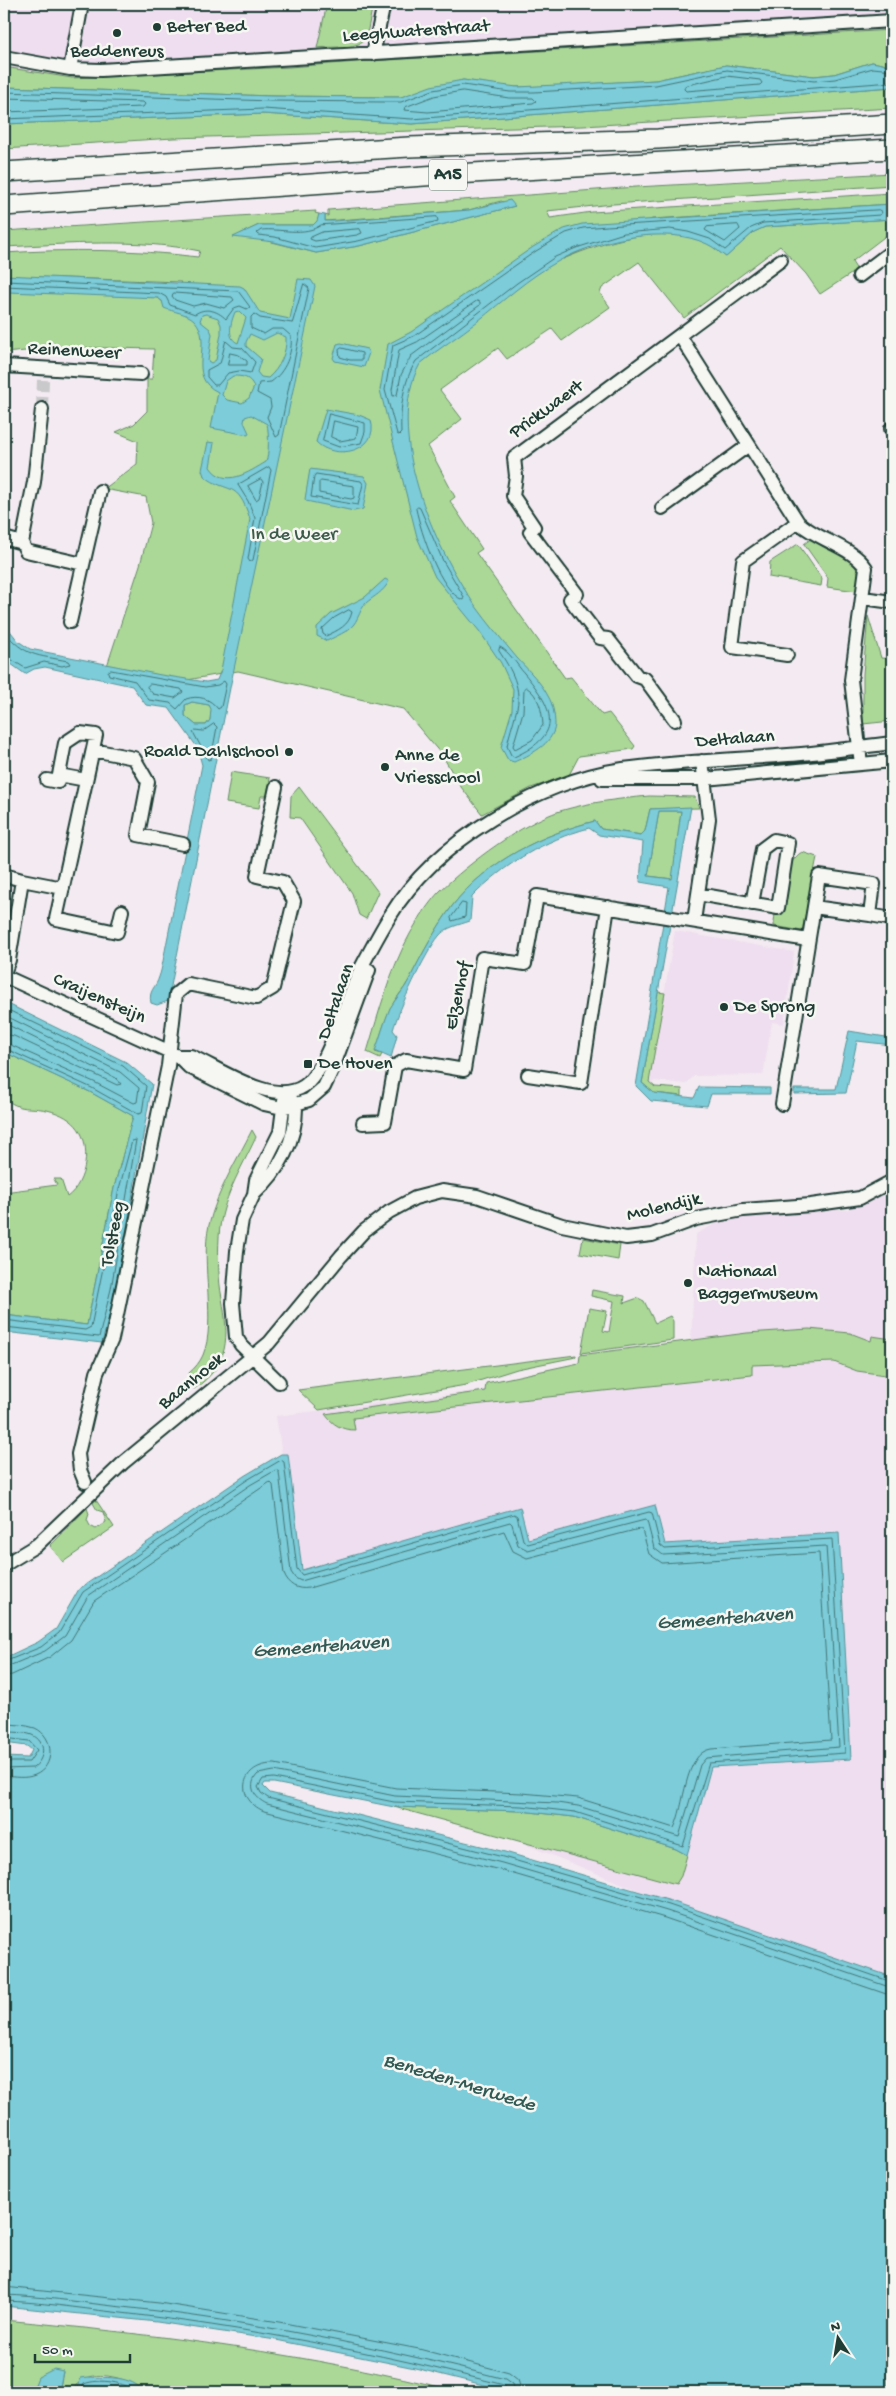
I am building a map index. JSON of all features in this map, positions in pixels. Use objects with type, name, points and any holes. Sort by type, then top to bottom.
[{"type":"highway","name":"A15","points":[[4,172],[409,147],[649,139],[892,124]]},
{"type":"highway","name":"A15","points":[[4,206],[438,175],[892,148]]},
{"type":"street","points":[[70,69],[82,4]]},
{"type":"street","points":[[373,54],[384,4]]},
{"type":"street","name":"Leeghwaterstraat","points":[[4,57],[70,69],[110,70],[892,21]]},
{"type":"street","points":[[859,276],[892,251]]},
{"type":"street","name":"Prickwaert","points":[[675,720],[645,679],[637,676],[608,639],[600,638],[570,599],[577,594],[530,532],[534,526],[512,496],[516,476],[514,458],[781,260]]},
{"type":"street","points":[[680,336],[798,522],[809,532],[860,559],[866,568],[851,680],[861,764]]},
{"type":"street","name":"Reinenweer","points":[[4,366],[43,374],[142,374]]},
{"type":"street","points":[[42,409],[34,482],[22,543],[26,551],[82,564]]},
{"type":"street","points":[[662,508],[749,445]]},
{"type":"street","points":[[70,622],[100,490]]},
{"type":"street","points":[[787,655],[732,647],[743,562],[798,522]]},
{"type":"street","points":[[4,538],[22,543]]},
{"type":"street","points":[[863,598],[892,602]]},
{"type":"street","points":[[86,780],[53,777],[65,743],[80,733],[96,735],[56,919],[117,932],[122,911]]},
{"type":"street","name":"Deltalaan","points":[[285,1093],[302,1088],[318,1072],[363,965],[389,916],[432,863],[473,832],[520,804],[537,795],[582,779],[621,769],[790,755],[892,744]]},
{"type":"street","points":[[92,750],[134,758],[148,782],[138,835],[183,844]]},
{"type":"street","points":[[694,921],[709,819],[702,761]]},
{"type":"street","name":"Deltalaan","points":[[582,779],[705,779],[892,761]]},
{"type":"street","name":"Tolsteeg","points":[[85,1482],[80,1470],[78,1454],[97,1373],[112,1338],[168,1066],[173,1054],[176,994],[188,984],[256,998],[273,988],[294,901],[283,882],[257,876],[276,787]]},
{"type":"street","points":[[698,894],[752,904],[778,908],[788,842],[774,840],[762,849],[752,904]]},
{"type":"street","points":[[4,876],[63,888]]},
{"type":"street","points":[[782,1104],[819,876],[874,884],[870,915]]},
{"type":"street","points":[[4,975],[9,960],[22,880]]},
{"type":"street","name":"Elzenhof","points":[[363,1123],[385,1122],[395,1066],[406,1060],[464,1070],[482,958],[525,964],[538,896],[808,940]]},
{"type":"street","points":[[528,1076],[581,1083],[608,907]]},
{"type":"street","points":[[814,907],[892,919]]},
{"type":"street","name":"Deltalaan","points":[[296,1105],[309,1100],[324,1086],[333,1068],[370,968],[371,952]]},
{"type":"street","name":"Craijensteijn","points":[[4,975],[173,1054],[189,1067],[258,1101],[282,1108],[296,1105]]},
{"type":"street","name":"Craijensteijn","points":[[173,1054],[191,1056],[268,1092],[285,1093]]},
{"type":"street","points":[[254,1194],[264,1184],[290,1144],[296,1123],[296,1105],[285,1093]]},
{"type":"street","points":[[279,1382],[241,1345],[236,1337],[233,1303],[237,1251],[242,1220],[254,1194],[256,1180],[280,1132],[285,1093]]},
{"type":"street","name":"Molendijk","points":[[389,1212],[415,1198],[442,1191],[477,1196],[570,1227],[626,1238],[637,1238],[696,1219],[743,1210],[811,1205],[860,1198],[892,1181]]},
{"type":"street","name":"Baanhoek","points":[[4,1565],[36,1545],[124,1462],[269,1343],[358,1237],[389,1212]]},
{"type":"shaded area","points":[[4,4],[892,4],[892,45],[53,82],[4,74]]},
{"type":"shaded area","name":"De Sprong","points":[[675,931],[794,952],[784,1024],[772,1022],[763,1075],[694,1076],[686,1084],[655,1081],[651,1084],[649,1082]]},
{"type":"shaded area","points":[[892,1185],[892,1994],[331,1765],[276,1416],[690,1364],[696,1234],[742,1210],[847,1210]]},
{"type":"green space","points":[[327,4],[373,4],[366,39],[356,45],[317,48]]},
{"type":"green space","points":[[892,30],[892,66],[872,62],[834,74],[814,76],[726,65],[656,80],[510,87],[463,80],[401,97],[272,96],[4,87],[4,67],[72,78],[289,67]]},
{"type":"green space","points":[[892,87],[892,108],[583,126],[173,138],[4,149],[4,124],[263,114],[412,124]]},
{"type":"green space","name":"In de Weer","points":[[892,173],[892,185],[613,204],[547,211],[550,218],[592,212],[892,193],[892,204],[652,219],[563,259],[616,241],[653,235],[689,237],[707,243],[726,257],[754,232],[765,227],[892,219],[892,231],[852,262],[857,270],[820,294],[806,274],[780,246],[684,318],[639,262],[602,288],[600,293],[610,307],[562,341],[552,329],[507,359],[498,348],[440,390],[462,419],[428,446],[455,497],[450,501],[482,549],[476,553],[565,678],[571,677],[602,715],[609,713],[635,746],[633,749],[579,756],[569,775],[531,788],[482,814],[461,787],[442,755],[403,709],[238,671],[176,682],[106,669],[140,565],[151,523],[146,497],[104,489],[137,464],[138,441],[116,432],[134,424],[147,411],[147,379],[152,379],[154,349],[68,347],[4,353],[4,291],[151,297],[158,298],[164,303],[181,282],[6,276],[4,275],[4,253],[101,250],[150,252],[198,257],[200,251],[152,244],[127,243],[4,247],[4,231],[316,211],[315,213],[319,214],[318,221],[313,225],[259,225],[240,234],[316,253],[359,246],[515,206],[501,201],[469,210],[325,221],[325,215],[328,216],[328,210],[636,187]]},
{"type":"green space","points":[[812,538],[852,560],[859,574],[857,591],[827,587],[828,578],[804,544]]},
{"type":"green space","points":[[798,544],[822,579],[821,586],[769,577],[770,562]]},
{"type":"green space","points":[[868,616],[881,658],[892,659],[892,721],[863,724],[863,674]]},
{"type":"green space","points":[[192,702],[209,705],[212,709],[210,720],[206,725],[196,725],[185,716],[185,705]]},
{"type":"green space","points":[[231,772],[270,778],[267,796],[261,796],[259,808],[226,803]]},
{"type":"green space","points":[[299,787],[378,892],[366,919],[359,915],[352,893],[300,818],[290,817],[291,796]]},
{"type":"green space","points":[[649,796],[695,797],[699,808],[650,809],[645,831],[642,835],[601,829],[595,821],[575,827],[556,833],[517,851],[482,875],[453,905],[430,941],[407,984],[392,1005],[375,1052],[382,1054],[380,1058],[367,1052],[386,991],[403,948],[428,906],[452,880],[513,834],[545,817],[560,811],[593,803]]},
{"type":"green space","points":[[659,811],[681,811],[673,879],[648,876]]},
{"type":"green space","points":[[802,852],[817,857],[802,931],[774,926],[778,897],[786,874],[790,865]]},
{"type":"green space","points":[[658,992],[665,993],[649,1082],[655,1087],[682,1089],[682,1096],[654,1093],[642,1083]]},
{"type":"green space","points":[[4,1052],[90,1092],[133,1116],[114,1188],[87,1325],[4,1315],[4,1192],[57,1185],[54,1179],[61,1179],[67,1197],[77,1187],[81,1178],[86,1154],[82,1136],[66,1117],[47,1110],[21,1107],[4,1098]]},
{"type":"green space","points":[[252,1130],[256,1137],[228,1197],[221,1223],[219,1268],[226,1326],[224,1349],[221,1360],[215,1370],[194,1389],[189,1373],[203,1355],[209,1326],[206,1257],[209,1225],[222,1188]]},
{"type":"green space","points":[[583,1238],[620,1245],[618,1260],[580,1253]]},
{"type":"green space","points":[[592,1290],[625,1296],[624,1303],[638,1298],[644,1301],[655,1323],[670,1316],[673,1321],[673,1340],[581,1353],[589,1308],[607,1311],[603,1331],[609,1332],[614,1301],[591,1296]]},
{"type":"green space","points":[[809,1329],[850,1333],[871,1341],[872,1336],[892,1339],[892,1376],[857,1371],[834,1362],[752,1365],[752,1375],[353,1418],[355,1430],[338,1426],[325,1414],[485,1391],[486,1383],[579,1363],[580,1355],[747,1333]]},
{"type":"green space","points":[[576,1355],[576,1357],[517,1369],[466,1385],[319,1410],[298,1390]]},
{"type":"green space","points":[[96,1500],[114,1527],[63,1562],[50,1546],[87,1508],[89,1514],[87,1520],[90,1526],[96,1529],[106,1522],[103,1512],[97,1510],[93,1503]]},
{"type":"green space","points":[[394,1807],[521,1811],[574,1817],[676,1849],[687,1855],[681,1876],[676,1884]]},
{"type":"green space","points":[[4,2320],[176,2339],[290,2356],[460,2392],[144,2392],[125,2380],[109,2376],[93,2376],[76,2385],[75,2392],[59,2392],[63,2372],[35,2384],[32,2392],[4,2392]]},
{"type":"water","points":[[872,62],[892,66],[892,87],[412,124],[263,114],[4,124],[4,87],[272,96],[401,97],[431,86],[463,80],[517,87],[656,80],[726,65],[814,76],[834,74]]},
{"type":"water","points":[[510,200],[515,206],[359,246],[316,253],[274,242],[233,237],[259,225],[313,225],[317,221],[319,214],[325,215],[325,221],[334,221],[469,210]]},
{"type":"water","points":[[892,204],[892,219],[765,227],[754,232],[726,257],[707,244],[690,238],[672,235],[631,237],[591,247],[557,262],[536,275],[471,327],[420,364],[410,391],[407,422],[410,454],[418,488],[430,521],[459,581],[490,625],[542,686],[550,699],[555,718],[553,732],[545,744],[514,762],[508,760],[501,747],[512,710],[513,689],[501,663],[480,632],[435,577],[417,537],[380,390],[388,344],[411,332],[533,247],[564,229],[582,224]]},
{"type":"water","points":[[4,275],[240,286],[244,288],[260,313],[290,319],[298,279],[311,280],[315,286],[231,683],[168,1001],[157,1005],[151,1003],[150,999],[161,969],[202,765],[197,747],[169,708],[146,705],[132,686],[45,667],[34,669],[25,674],[4,659],[4,623],[18,641],[30,649],[161,675],[206,682],[217,680],[221,670],[250,519],[241,498],[232,490],[204,476],[202,470],[208,442],[214,443],[210,467],[216,474],[223,477],[230,478],[245,474],[266,462],[268,454],[267,424],[251,415],[245,417],[244,422],[249,433],[248,435],[211,428],[218,392],[208,385],[203,377],[200,329],[191,318],[164,308],[162,301],[158,298],[4,291]],"holes":[[[239,311],[246,318],[238,343],[234,341],[231,334],[231,325],[235,312]],[[206,314],[218,318],[221,325],[216,360],[211,363],[208,361],[212,334],[210,329],[200,321],[202,315]],[[277,333],[286,337],[282,359],[268,378],[261,377],[257,372],[261,359],[246,346],[250,334],[263,340]],[[233,376],[246,378],[254,387],[249,398],[242,403],[227,400],[222,395],[226,381]],[[192,702],[209,705],[211,709],[210,720],[206,725],[196,725],[185,716],[185,705]]]},
{"type":"water","points":[[341,343],[367,349],[369,353],[364,367],[335,361],[333,358],[337,344]]},
{"type":"water","points":[[326,409],[359,415],[371,420],[372,431],[369,440],[354,450],[344,452],[324,448],[316,442]]},
{"type":"water","points":[[310,469],[364,476],[368,483],[363,509],[354,511],[306,501]]},
{"type":"water","points":[[385,579],[389,581],[387,585],[366,603],[349,629],[327,641],[317,636],[317,627],[331,614],[365,597]]},
{"type":"water","points":[[691,807],[642,1083],[654,1093],[694,1098],[699,1087],[770,1088],[770,1094],[711,1094],[707,1106],[651,1101],[636,1086],[669,887],[640,882],[643,842],[599,835],[589,828],[541,846],[511,864],[472,897],[470,921],[445,930],[433,944],[420,968],[393,1030],[397,1035],[391,1058],[375,1051],[390,1008],[407,984],[435,932],[453,905],[482,875],[517,851],[556,833],[595,821],[601,829],[641,835],[645,831],[650,809]],"holes":[[[659,811],[681,811],[672,879],[648,876]]]},
{"type":"water","points":[[4,1002],[126,1062],[152,1084],[116,1290],[102,1343],[4,1332],[4,1315],[87,1325],[114,1188],[133,1116],[90,1092],[4,1052]]},
{"type":"water","points":[[849,1031],[892,1038],[892,1045],[857,1041],[846,1093],[794,1094],[794,1089],[836,1089]]},
{"type":"water","points":[[281,1454],[288,1454],[302,1570],[520,1507],[528,1539],[655,1505],[665,1544],[839,1533],[851,1759],[711,1767],[687,1855],[676,1849],[574,1817],[521,1811],[394,1807],[274,1783],[265,1783],[263,1786],[270,1793],[505,1852],[671,1901],[892,1977],[892,2392],[512,2392],[415,2368],[276,2340],[157,2322],[4,2306],[4,1757],[28,1758],[32,1750],[27,1746],[4,1743],[4,1658],[38,1642],[56,1629],[79,1589],[244,1476]]},
{"type":"water","points":[[54,2369],[63,2371],[59,2392],[32,2392],[38,2377]]},
{"type":"water","points":[[81,2378],[119,2378],[133,2383],[144,2392],[75,2392]]},
{"type":"tunnel","points":[[42,409],[43,380]]},
{"type":"place","name":"Beter Bed","points":[[157,27]]},
{"type":"place","name":"Beddenreus","points":[[117,33]]},
{"type":"place","name":"Roald Dahlschool","points":[[289,752]]},
{"type":"place","name":"Anne de Vriesschool","points":[[385,767]]},
{"type":"place","name":"De Sprong","points":[[724,1007]]},
{"type":"place","name":"De Hoven","points":[[308,1064]]},
{"type":"place","name":"Nationaal Baggermuseum","points":[[688,1283]]},
{"type":"water label","name":"Gemeentehaven","points":[[725,1620]]},
{"type":"water label","name":"Gemeentehaven","points":[[321,1648]]},
{"type":"water label","name":"Beneden-Merwede","points":[[459,2084]]}]
